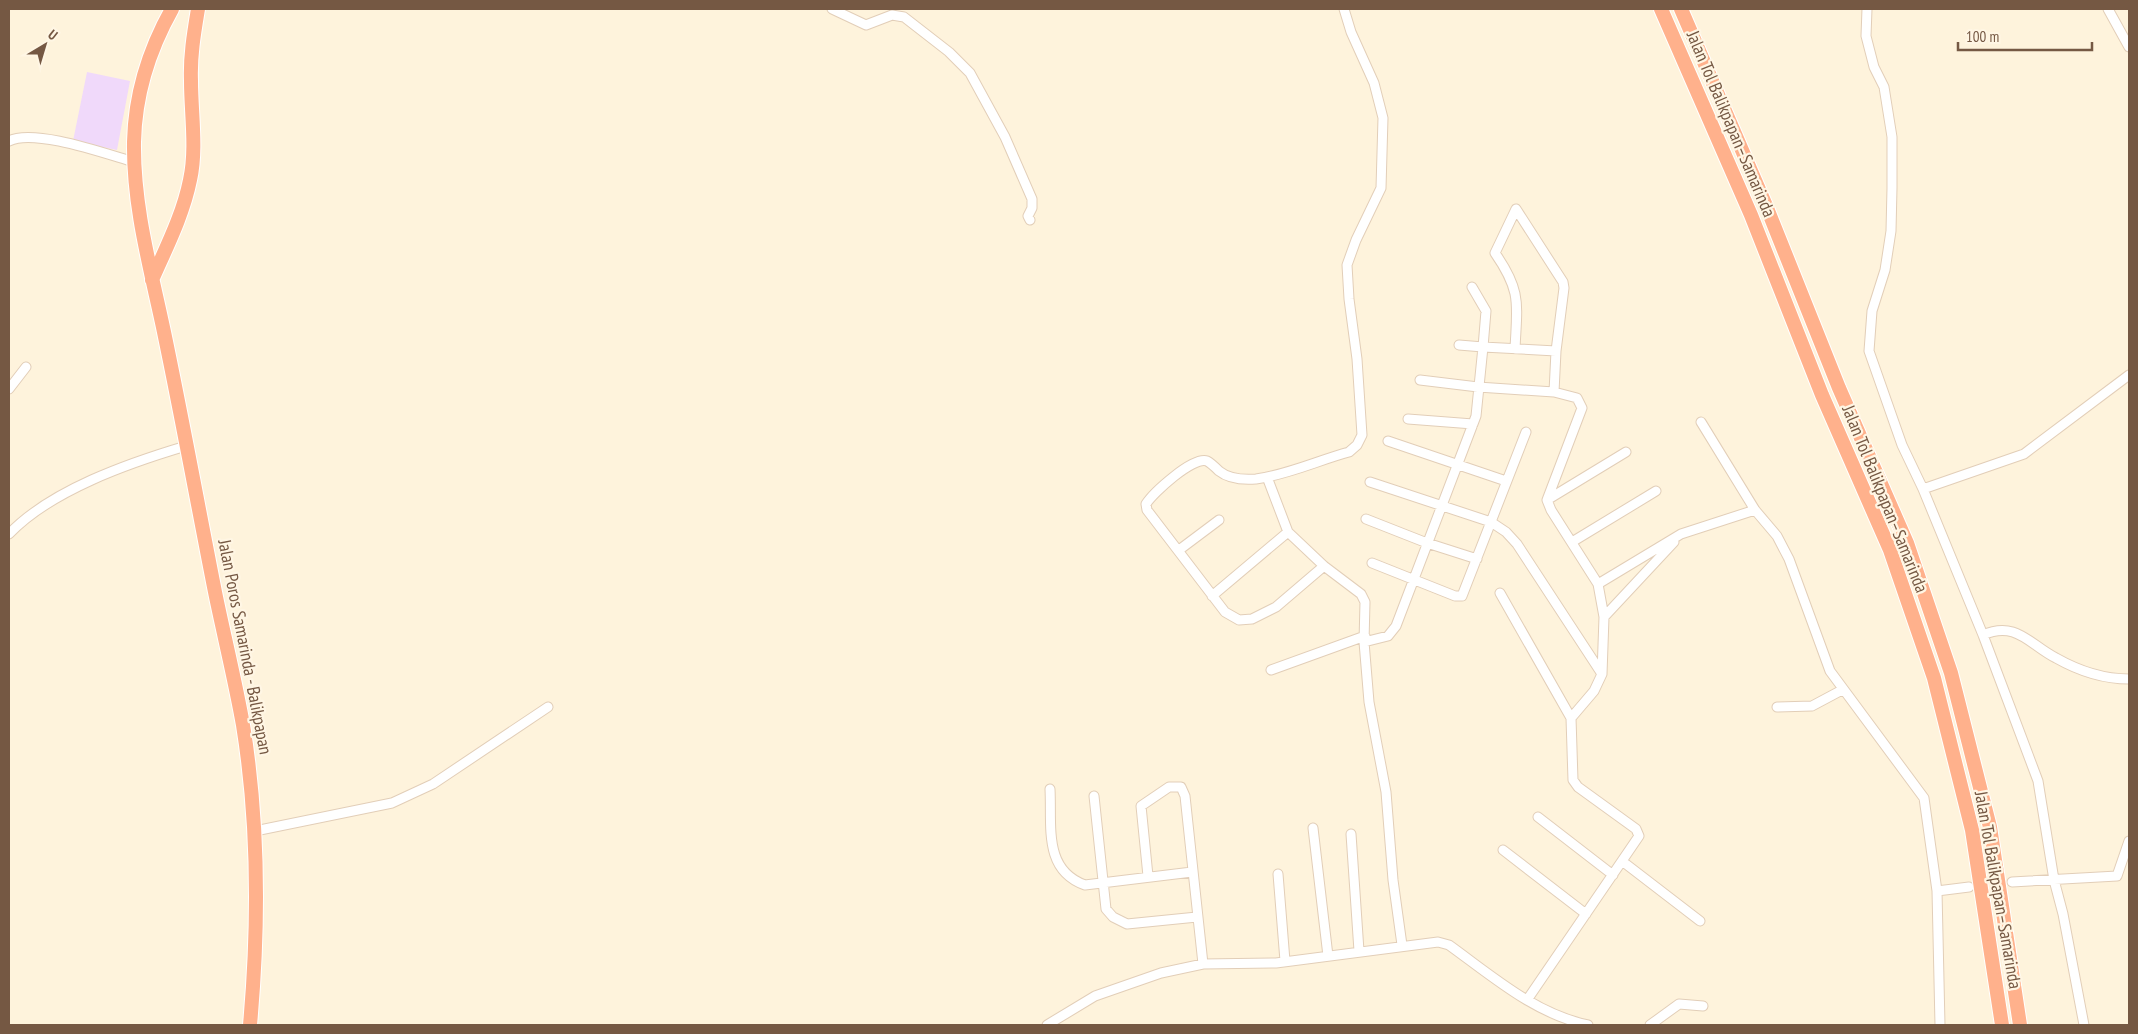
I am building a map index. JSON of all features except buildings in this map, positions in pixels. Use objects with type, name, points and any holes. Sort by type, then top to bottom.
[{"type":"highway","name":"Jalan Poros Samarinda - Balikpapan","points":[[172,9],[154,42],[142,81],[135,125],[134,162],[137,198],[152,280],[243,724],[255,831],[256,896],[250,1025]]},
{"type":"highway","points":[[152,280],[178,219],[190,179],[192,140],[190,79],[192,45],[198,9]]},
{"type":"highway","name":"Jalan Tol Balikpapan–Samarinda","points":[[1661,9],[1750,215],[1822,395],[1890,550],[1934,678],[1972,830],[2002,1025]]},
{"type":"highway","name":"Jalan Tol Balikpapan–Samarinda","points":[[1681,9],[1767,208],[1839,388],[1907,543],[1951,673],[1990,827],[2020,1025]]},
{"type":"street","points":[[832,9],[866,25],[886,16],[904,17],[970,73],[1005,137],[1032,199],[1032,208],[1028,216],[1030,220]]},
{"type":"street","points":[[1324,566],[1276,607],[1252,619],[1239,620],[1225,612],[1212,596],[1147,510],[1146,504],[1153,494],[1187,467],[1203,461],[1208,462],[1224,474],[1235,478],[1267,477],[1349,452],[1362,435],[1357,358],[1349,300],[1347,265],[1356,240],[1381,188],[1383,118],[1374,83],[1351,32],[1344,9]]},
{"type":"street","points":[[1868,9],[1866,36],[1874,67],[1884,87],[1892,137],[1891,230],[1885,270],[1872,311],[1869,351],[1902,444],[1924,490],[1983,635],[2038,781],[2054,880],[2063,914],[2084,1025]]},
{"type":"street","points":[[2108,9],[2129,47]]},
{"type":"street","points":[[10,138],[22,136],[38,137],[134,162]]},
{"type":"street","points":[[1515,349],[1516,293],[1508,272],[1496,254],[1516,208],[1563,282],[1554,392]]},
{"type":"street","points":[[1271,670],[1365,639],[1391,634],[1478,407],[1478,387],[1486,311],[1472,287]]},
{"type":"street","points":[[1458,345],[1556,351]]},
{"type":"street","points":[[9,389],[26,366]]},
{"type":"street","points":[[1924,490],[2024,454],[2129,375]]},
{"type":"street","points":[[1420,380],[1478,387],[1554,392],[1577,398],[1582,408],[1547,500]]},
{"type":"street","points":[[1408,419],[1473,424]]},
{"type":"street","points":[[1701,422],[1755,510],[1777,536],[1789,559],[1830,671],[1842,690],[1924,798],[1937,892],[1940,1025]]},
{"type":"street","points":[[1372,562],[1459,597],[1466,591],[1526,432]]},
{"type":"street","points":[[1388,441],[1506,481]]},
{"type":"street","points":[[9,534],[36,511],[77,487],[143,460],[186,446]]},
{"type":"street","points":[[1547,500],[1626,452]]},
{"type":"street","points":[[1267,477],[1288,532],[1324,566],[1361,594],[1366,610],[1365,639],[1369,702],[1386,792],[1393,880],[1402,946]]},
{"type":"street","points":[[1370,482],[1491,522],[1506,532],[1517,544],[1602,674]]},
{"type":"street","points":[[1572,542],[1656,491]]},
{"type":"street","points":[[1547,500],[1598,584],[1604,617],[1602,674],[1594,690],[1571,718]]},
{"type":"street","points":[[1598,584],[1681,534],[1755,510]]},
{"type":"street","points":[[1366,519],[1427,543],[1478,559]]},
{"type":"street","points":[[1179,550],[1218,520]]},
{"type":"street","points":[[1212,596],[1288,532]]},
{"type":"street","points":[[1604,617],[1681,534]]},
{"type":"street","points":[[1500,593],[1571,718],[1574,783],[1638,832],[1638,839],[1527,1000]]},
{"type":"street","points":[[1983,635],[1991,631],[2023,635],[2053,657],[2069,665],[2113,679],[2129,680]]},
{"type":"street","points":[[1777,707],[1812,706],[1842,690]]},
{"type":"street","points":[[255,831],[392,804],[433,784],[548,707]]},
{"type":"street","points":[[1148,876],[1140,806],[1157,793],[1176,786],[1183,790],[1185,796],[1203,964]]},
{"type":"street","points":[[1050,789],[1053,855],[1056,862],[1077,882],[1085,885],[1192,872]]},
{"type":"street","points":[[1094,796],[1106,910],[1118,920],[1127,924],[1197,917]]},
{"type":"street","points":[[1538,817],[1613,875]]},
{"type":"street","points":[[1313,828],[1328,956]]},
{"type":"street","points":[[1351,834],[1359,951]]},
{"type":"street","points":[[2012,882],[2118,876],[2129,841]]},
{"type":"street","points":[[1504,850],[1586,914]]},
{"type":"street","points":[[1622,861],[1700,921]]},
{"type":"street","points":[[1278,874],[1285,962]]},
{"type":"street","points":[[1937,892],[1968,887]]},
{"type":"street","points":[[1046,1025],[1095,996],[1161,973],[1203,964],[1285,962],[1438,942],[1449,946],[1527,1000],[1553,1015],[1588,1025]]},
{"type":"street","points":[[1650,1025],[1680,1004],[1703,1006]]},
{"type":"shaded area","points":[[87,72],[130,81],[117,150],[73,141]]}]
